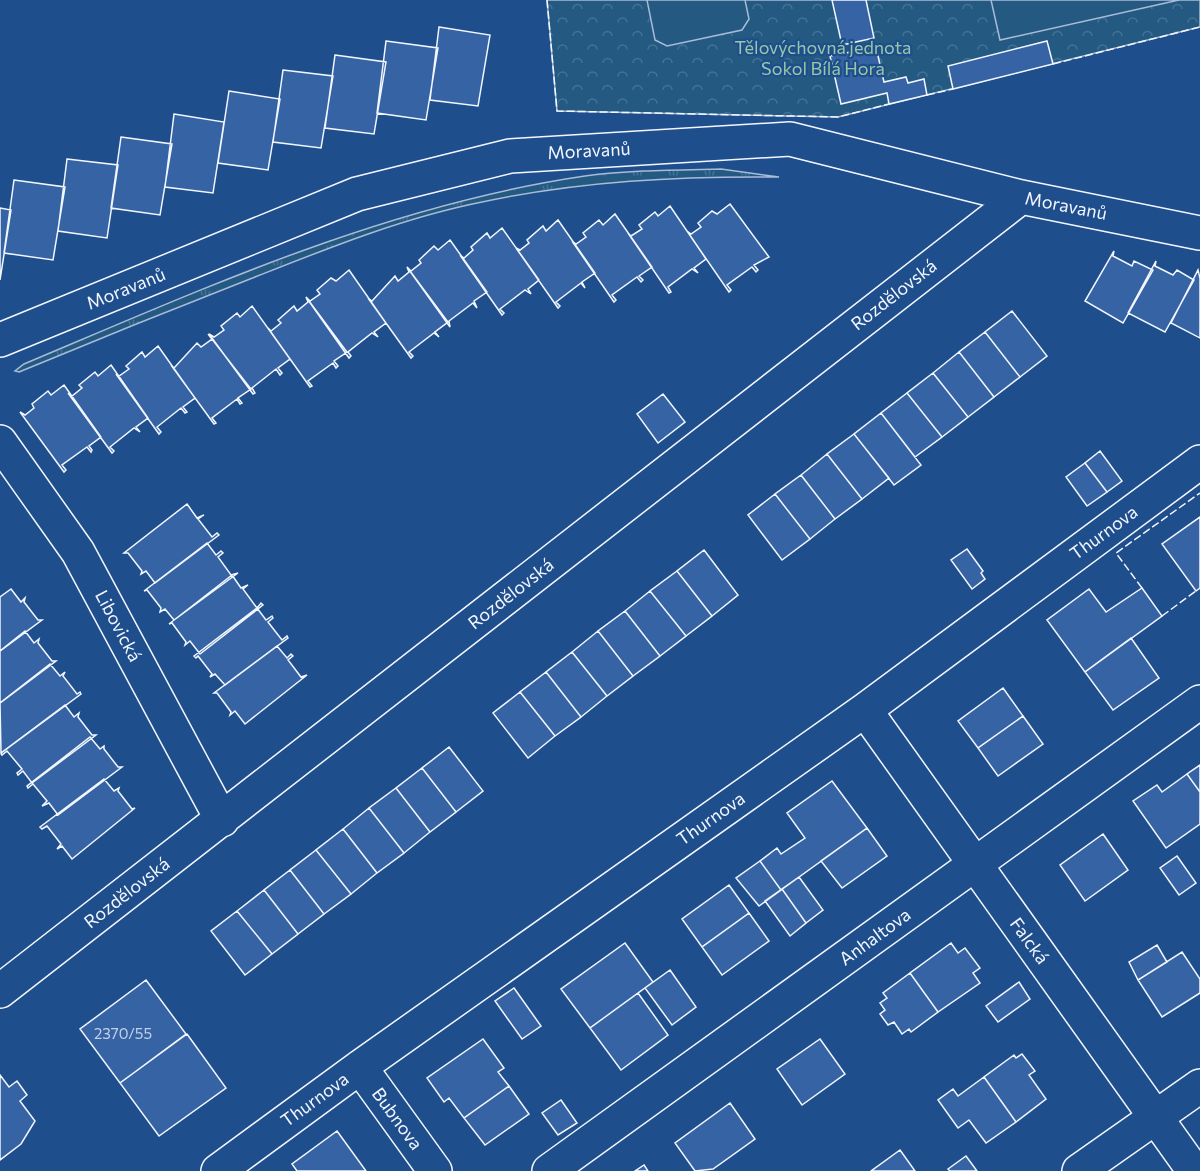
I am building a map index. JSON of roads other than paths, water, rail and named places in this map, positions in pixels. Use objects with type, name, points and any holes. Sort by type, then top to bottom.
[{"type":"street","name":"Moravanů","points":[[0,340],[357,194],[510,156],[790,139],[1021,196],[1200,232]]},
{"type":"street","name":"Rozdělovská","points":[[0,991],[1021,196]]},
{"type":"street","name":"Libovická","points":[[0,442],[78,552],[222,820]]},
{"type":"street","name":"Thurnova","points":[[218,1171],[360,1067],[865,710],[1200,462]]},
{"type":"street","name":"Anhaltova","points":[[549,1171],[1200,702]]},
{"type":"street","name":"Falcká","points":[[865,710],[1194,1171]]},
{"type":"street","name":"Bubnova","points":[[360,1067],[435,1171]]},
{"type":"street","points":[[1079,1171],[1200,1086]]},
{"type":"park label","name":"Tělovýchovná jednota Sokol Bílá Hora","points":[[823,58]]}]
